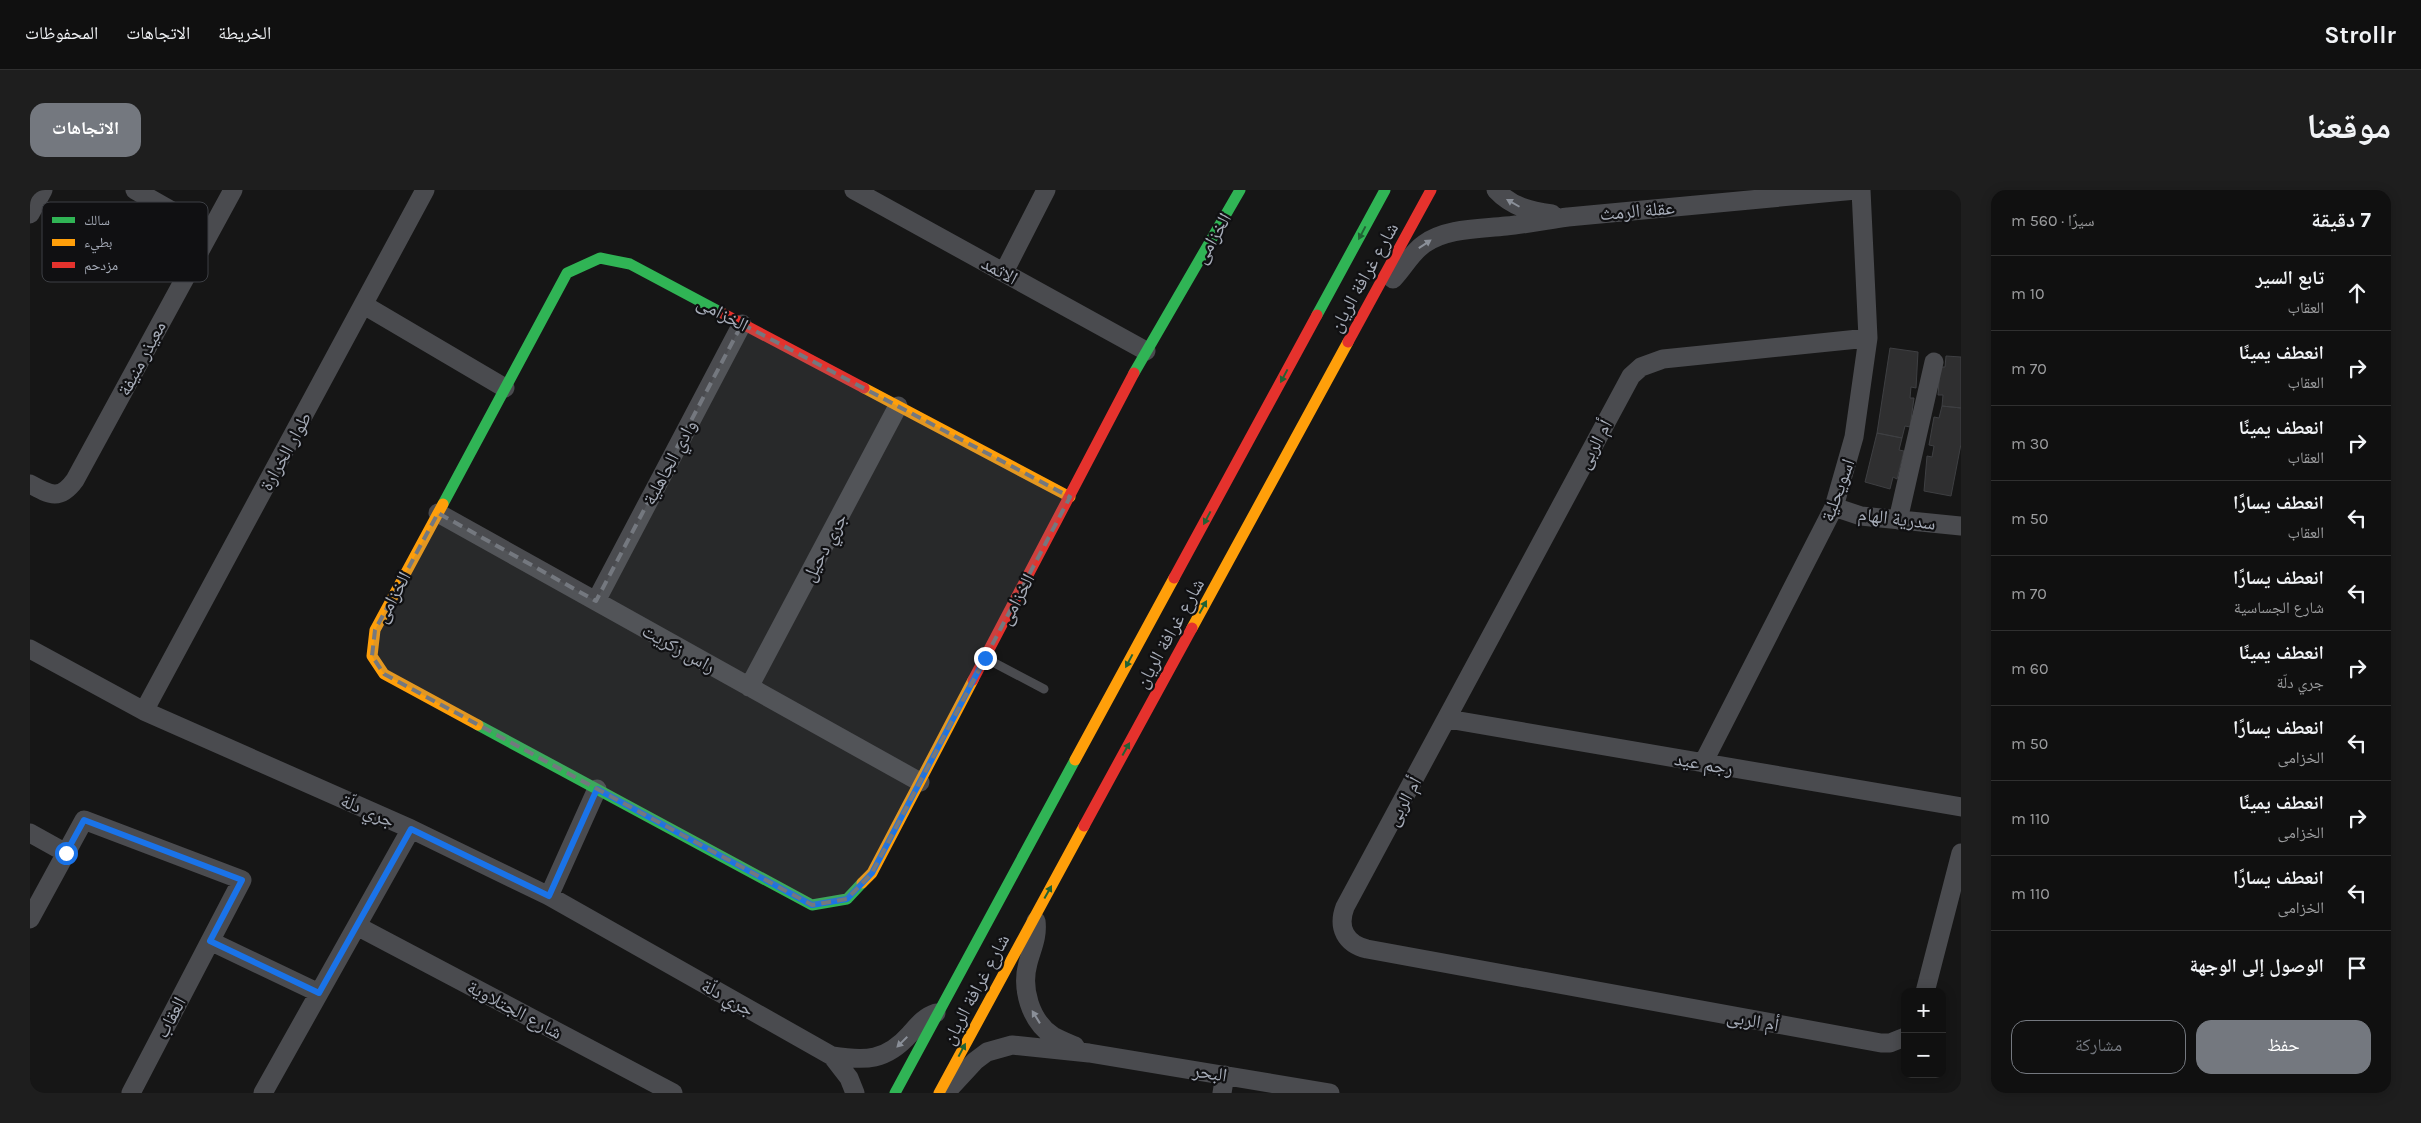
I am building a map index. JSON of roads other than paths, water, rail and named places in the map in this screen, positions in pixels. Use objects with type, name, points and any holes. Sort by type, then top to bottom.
[{"type":"street","points":[[30,214],[43,190]]},
{"type":"street","points":[[135,190],[156,202]]},
{"type":"street","name":"معيذر منيفة","points":[[209,232],[233,190]]},
{"type":"street","name":"طوار الخرارة","points":[[144,711],[425,190]]},
{"type":"street","points":[[1004,272],[1046,190]]},
{"type":"street","name":"الخزامى","points":[[1070,498],[630,264],[600,258],[567,273],[374,630],[372,656],[384,674],[812,905],[847,899],[872,873],[1070,498],[1146,351],[1240,190]]},
{"type":"street","name":"شارع غرافة الريان","points":[[895,1093],[1385,190]]},
{"type":"street","name":"شارع غرافة الريان","points":[[940,1093],[1035,915],[1431,190]]},
{"type":"street","name":"عقلة الرمث","points":[[1496,190],[1515,205],[1529,211],[1568,217]]},
{"type":"street","name":"عقلة الرمث","points":[[1377,288],[1394,278],[1412,254],[1438,236],[1475,228],[1534,223],[1696,198],[1856,190]]},
{"type":"street","name":"اسويحلية","points":[[1703,763],[1834,507],[1854,437],[1868,338],[1861,190]]},
{"type":"street","name":"الاثمد","points":[[859,191],[1146,351]]},
{"type":"street","name":"معيذر منيفة","points":[[30,484],[48,493],[59,494],[68,489],[75,480],[182,282]]},
{"type":"street","points":[[364,305],[505,388]]},
{"type":"street","name":"وادي الجاهلية","points":[[596,601],[742,324]]},
{"type":"street","name":"أم الربى","points":[[1868,338],[1663,359],[1641,367],[1631,376],[1448,719],[1345,907],[1341,925],[1350,942],[1358,947],[1376,951],[1881,1044],[1901,1039]]},
{"type":"street","points":[[1898,520],[1934,362]]},
{"type":"street","name":"جري دحيل","points":[[750,687],[898,406]]},
{"type":"street","name":"سدرية الهام","points":[[1834,507],[1861,516],[1961,526]]},
{"type":"street","name":"راس زكريت","points":[[438,513],[920,782]]},
{"type":"street","name":"جري دلّة","points":[[30,649],[144,711],[411,829],[549,896],[832,1056],[849,1078],[855,1093]]},
{"type":"street","name":"رجم عيد","points":[[1448,719],[1961,807]]},
{"type":"street","points":[[549,896],[597,789]]},
{"type":"street","name":"العقاب","points":[[30,919],[84,820],[242,880],[130,1093]]},
{"type":"street","points":[[267,1092],[319,993],[411,829]]},
{"type":"street","points":[[30,833],[66,853]]},
{"type":"street","points":[[1926,988],[1961,853]]},
{"type":"street","name":"البحر","points":[[1035,915],[1036,939],[1025,974],[1028,1002],[1043,1028],[1053,1036],[1089,1053]]},
{"type":"street","name":"شارع الجتلاوية","points":[[357,926],[673,1093]]},
{"type":"street","points":[[210,941],[319,993]]},
{"type":"street","name":"جري دلّة","points":[[832,1056],[864,1059],[884,1055],[900,1045],[921,1021],[939,1012]]},
{"type":"street","name":"البحر","points":[[940,1093],[958,1080],[975,1060],[1000,1046],[1026,1045],[1089,1053],[1224,1084],[1330,1093]]},
{"type":"lane","points":[[985,658],[1044,689]]}]
